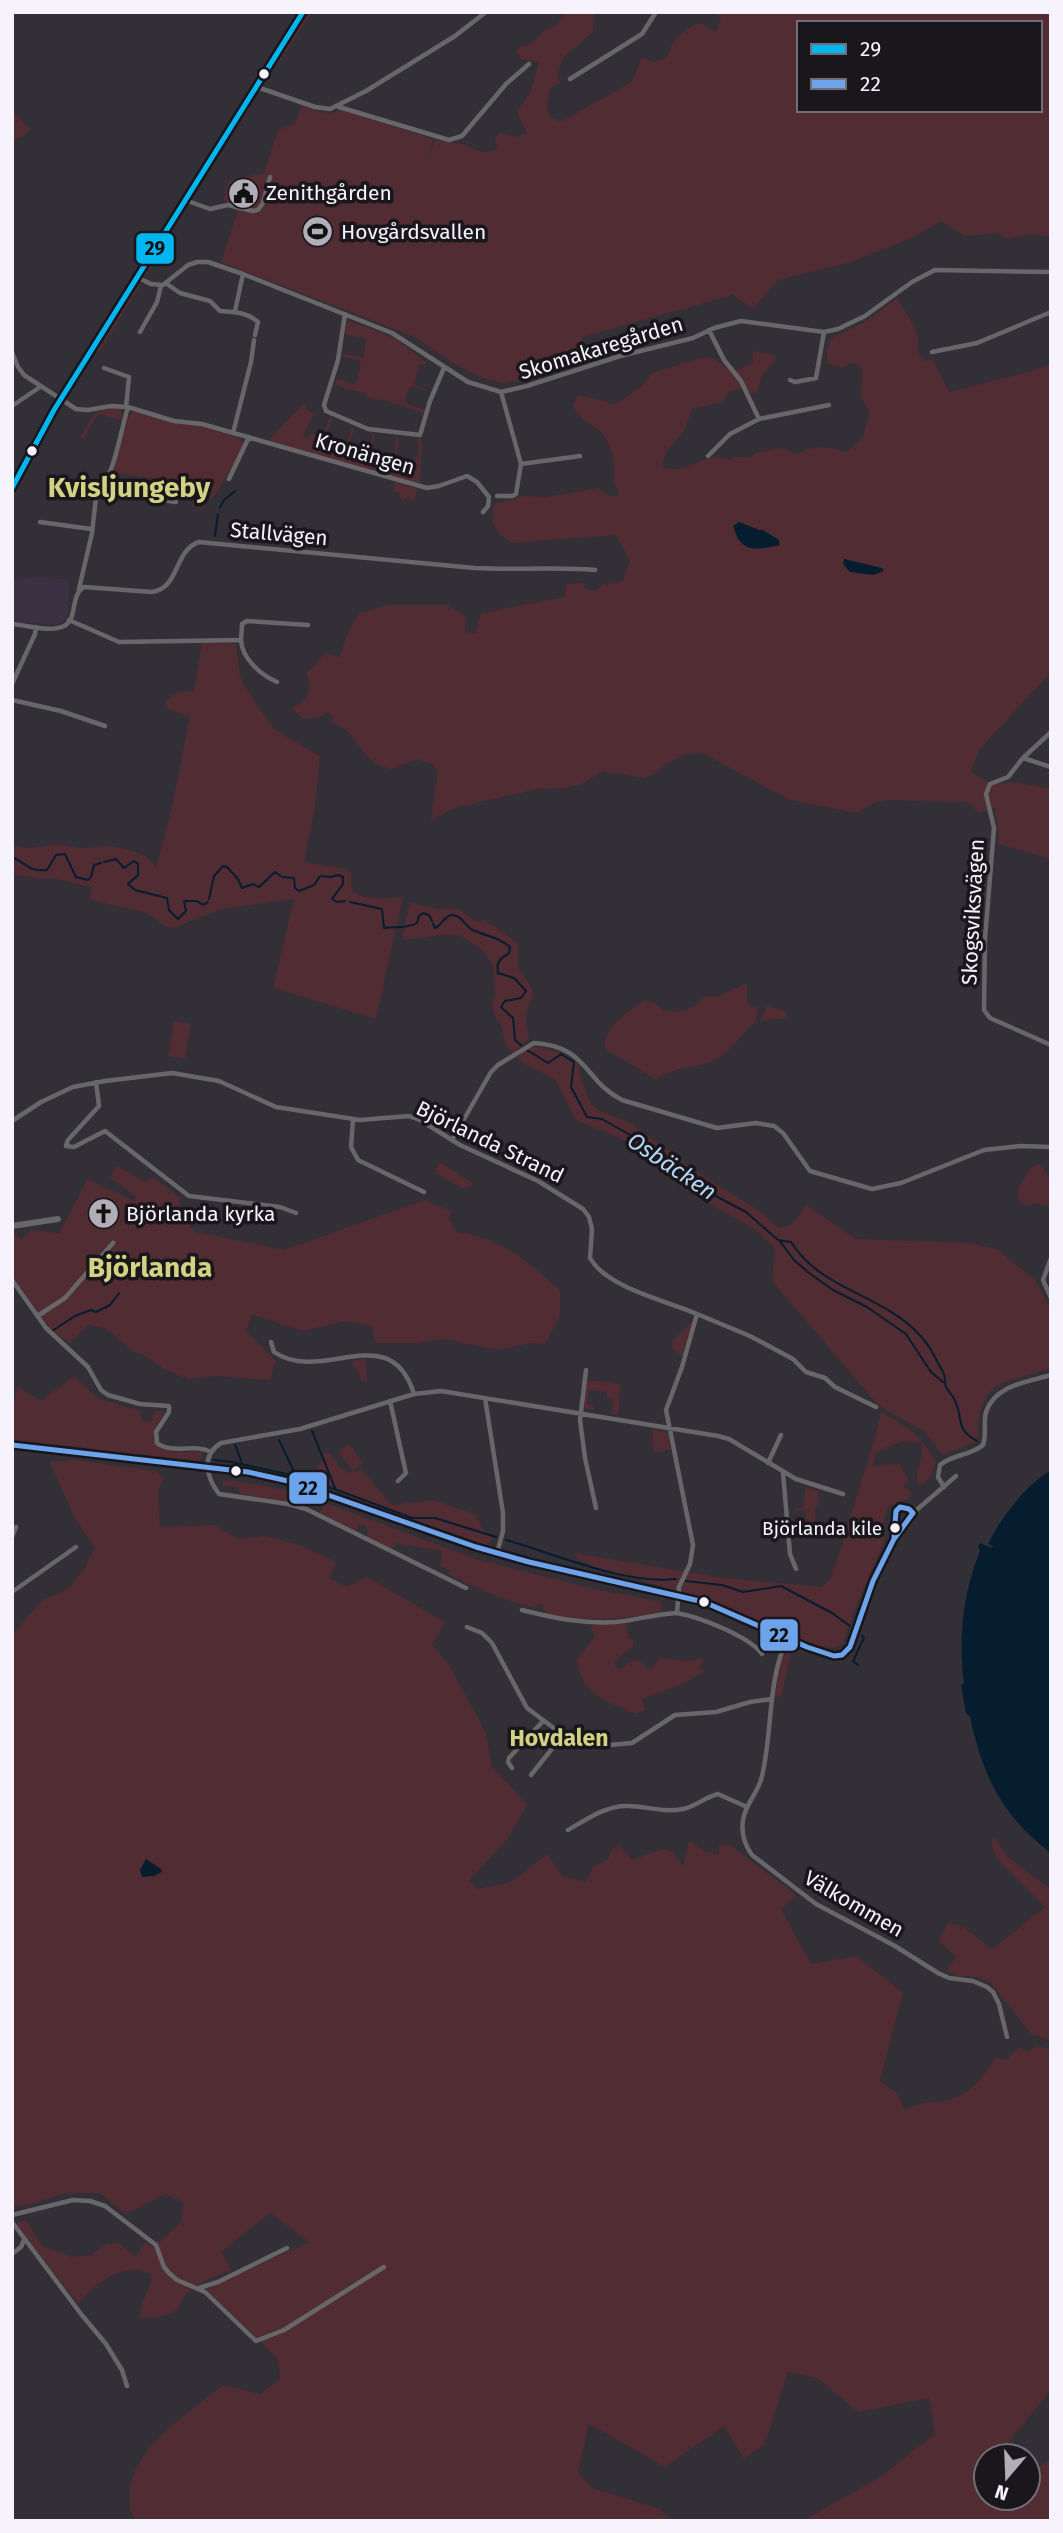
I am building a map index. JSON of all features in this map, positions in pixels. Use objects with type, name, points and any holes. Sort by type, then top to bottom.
[{"type":"street","points":[[12,488],[61,400],[303,12]]},
{"type":"street","points":[[257,87],[325,110],[338,107],[455,36],[486,12]]},
{"type":"street","points":[[570,79],[642,34],[656,12]]},
{"type":"street","points":[[338,107],[440,138],[455,139],[462,136],[506,84],[530,64]]},
{"type":"street","points":[[185,201],[210,209],[228,205],[258,210],[263,203],[270,177]]},
{"type":"street","name":"Skomakaregården","points":[[138,277],[151,284],[167,284],[188,265],[208,262],[345,314],[405,341],[468,382],[501,392],[746,321],[824,332],[838,329],[865,316],[912,282],[935,270],[1051,272]]},
{"type":"street","points":[[234,311],[243,274]]},
{"type":"street","points":[[167,284],[180,293],[210,301],[220,311],[234,311],[257,320],[245,387],[233,433]]},
{"type":"street","points":[[140,332],[157,302],[161,285]]},
{"type":"street","points":[[932,352],[977,343],[1051,312]]},
{"type":"street","points":[[345,314],[338,360],[324,405],[326,411],[368,429],[420,435],[444,368]]},
{"type":"street","name":"Skomakaregården","points":[[709,330],[724,360],[741,382],[759,419]]},
{"type":"street","points":[[790,380],[800,382],[817,377],[824,332]]},
{"type":"street","name":"Kronängen","points":[[12,352],[20,370],[40,387],[82,411],[111,406],[127,407],[174,421],[202,424],[426,488],[467,476],[477,482],[489,497],[488,506],[483,512]]},
{"type":"street","points":[[12,624],[56,628],[65,625],[69,620],[92,533],[96,497],[102,492],[110,474],[127,407],[129,377],[104,368]]},
{"type":"street","points":[[12,406],[40,387]]},
{"type":"street","name":"Skomakaregården","points":[[501,392],[521,464]]},
{"type":"street","points":[[708,456],[730,434],[759,419],[829,405]]},
{"type":"street","points":[[229,479],[248,437]]},
{"type":"street","points":[[498,496],[516,494],[521,464],[580,456]]},
{"type":"street","points":[[102,492],[176,502]]},
{"type":"street","points":[[40,522],[91,528]]},
{"type":"street","name":"Stallvägen","points":[[79,590],[87,586],[152,592],[162,590],[186,551],[199,542],[474,568],[559,567],[595,570]]},
{"type":"street","points":[[69,620],[119,642],[241,640]]},
{"type":"street","points":[[277,682],[267,677],[242,652],[242,624],[247,621],[308,625]]},
{"type":"street","points":[[12,684],[36,627]]},
{"type":"street","points":[[12,700],[61,711],[106,726]]},
{"type":"street","name":"Skogsviksvägen","points":[[1051,732],[1023,758],[1008,777],[990,784],[986,791],[993,828],[986,925],[985,1010],[990,1018],[1051,1045]]},
{"type":"street","points":[[1023,758],[1051,767]]},
{"type":"street","points":[[452,1140],[491,1072],[534,1043],[555,1047],[574,1055],[609,1093],[622,1100],[717,1128],[757,1124],[774,1126],[783,1133],[810,1171],[872,1189],[901,1182],[984,1150],[1020,1146],[1051,1147]]},
{"type":"street","name":"Björlanda Strand","points":[[12,1121],[57,1093],[96,1082],[158,1074],[190,1075],[219,1081],[276,1107],[353,1119],[409,1116],[538,1181],[583,1209],[589,1217],[592,1229],[590,1258],[601,1272],[638,1292],[750,1336],[793,1359],[806,1372],[825,1378],[835,1387],[876,1407]]},
{"type":"street","points":[[96,1082],[99,1106],[68,1140],[66,1146],[74,1147],[105,1131],[189,1196],[280,1207],[296,1213]]},
{"type":"street","points":[[353,1119],[351,1147],[358,1160],[424,1192]]},
{"type":"street","points":[[12,1226],[58,1219]]},
{"type":"street","points":[[39,1315],[65,1298],[113,1243]]},
{"type":"street","points":[[1051,1258],[1043,1280],[1051,1298]]},
{"type":"street","points":[[12,1280],[46,1328],[89,1367],[101,1390],[108,1395],[140,1404],[169,1406],[169,1412],[156,1432],[157,1443],[164,1448],[200,1448],[211,1452]]},
{"type":"street","points":[[677,1613],[677,1595],[691,1562],[693,1545],[666,1417],[667,1406],[682,1367],[697,1314]]},
{"type":"street","points":[[271,1342],[274,1352],[297,1360],[334,1360],[367,1354],[380,1356],[398,1366],[415,1394]]},
{"type":"street","points":[[586,1370],[580,1413],[584,1458],[596,1508]]},
{"type":"street","points":[[944,1486],[938,1477],[940,1465],[982,1445],[986,1414],[996,1395],[1006,1388],[1051,1375]]},
{"type":"street","points":[[466,1588],[306,1509],[219,1494],[212,1484],[207,1467],[211,1452],[221,1443],[300,1429],[415,1394],[441,1391],[725,1438],[783,1473],[843,1494]]},
{"type":"street","points":[[485,1398],[503,1513],[503,1531],[497,1553]]},
{"type":"street","points":[[390,1401],[406,1473],[398,1481]]},
{"type":"street","points":[[768,1463],[780,1435]]},
{"type":"street","points":[[12,1445],[248,1472],[288,1481],[441,1536],[497,1553],[717,1606],[787,1639],[834,1656],[849,1649],[864,1601],[894,1539],[913,1513],[956,1476]]},
{"type":"street","points":[[783,1473],[790,1554],[796,1569]]},
{"type":"street","points":[[12,1536],[16,1527]]},
{"type":"street","points":[[12,1592],[76,1547]]},
{"type":"street","points":[[522,1610],[553,1619],[596,1622],[617,1622],[677,1613],[719,1628],[756,1647],[762,1654]]},
{"type":"street","points":[[467,1627],[482,1633],[492,1643],[527,1708],[563,1735],[588,1747],[632,1743],[675,1715],[716,1712],[772,1699]]},
{"type":"street","name":"Välkommen","points":[[787,1639],[776,1666],[763,1773],[757,1793],[747,1807],[743,1835],[752,1855],[817,1904],[895,1946],[938,1973],[987,1987],[999,2004],[1007,2037]]},
{"type":"street","points":[[512,1768],[508,1762],[509,1758],[543,1721]]},
{"type":"street","points":[[531,1775],[563,1735]]},
{"type":"street","points":[[568,1830],[617,1807],[629,1806],[656,1811],[683,1809],[718,1794],[747,1807]]},
{"type":"street","points":[[12,2215],[73,2200],[100,2204],[156,2245],[164,2267],[177,2280],[205,2292],[251,2337],[261,2341],[339,2297],[384,2267]]},
{"type":"street","points":[[12,2222],[80,2314],[106,2344],[122,2370],[127,2386]]},
{"type":"street","points":[[12,2254],[21,2247],[24,2240]]},
{"type":"street","points":[[196,2288],[218,2283],[287,2248]]},
{"type":"shaded area","points":[[307,12],[312,12],[278,65],[282,52]]},
{"type":"shaded area","points":[[563,12],[597,12],[593,32],[563,58],[557,75],[560,83],[550,88],[547,106],[550,117],[561,122],[630,83],[641,58],[654,62],[667,57],[675,40],[688,29],[700,23],[716,32],[721,18],[713,12],[1051,12],[1051,237],[1032,234],[1007,239],[998,233],[965,236],[941,221],[914,237],[848,263],[778,280],[753,309],[733,295],[582,337],[583,348],[547,372],[504,383],[482,378],[453,363],[415,337],[221,262],[237,213],[224,199],[229,181],[264,173],[278,130],[295,124],[301,106],[330,114],[340,110],[433,139],[426,165],[435,140],[462,144],[481,152],[494,151],[499,146],[494,141],[500,132],[515,137],[527,133],[517,112],[531,91],[539,62],[521,59],[516,51],[555,26],[564,16]]},
{"type":"shaded area","points":[[12,110],[30,129],[23,137],[15,139],[12,149]]},
{"type":"shaded area","points":[[187,207],[145,278],[144,272]]},
{"type":"shaded area","points":[[137,284],[141,284],[101,349],[92,357]]},
{"type":"shaded area","points":[[897,298],[916,330],[917,351],[924,361],[931,360],[935,363],[949,392],[1051,364],[1051,672],[979,750],[971,772],[992,785],[1010,782],[1051,788],[1051,859],[999,844],[995,807],[979,813],[968,802],[887,800],[876,802],[856,813],[790,800],[702,753],[687,754],[644,778],[603,771],[582,784],[538,789],[454,808],[431,820],[438,772],[432,764],[417,759],[391,769],[383,766],[370,759],[344,728],[331,723],[333,716],[328,712],[319,717],[303,719],[292,708],[306,699],[310,683],[306,674],[325,653],[339,658],[347,634],[358,614],[386,605],[448,605],[466,616],[465,632],[476,633],[481,613],[565,597],[566,584],[582,583],[588,590],[596,591],[603,584],[622,582],[630,561],[616,535],[512,543],[494,527],[492,516],[495,504],[523,496],[546,497],[599,488],[608,496],[618,495],[618,489],[613,483],[614,468],[610,446],[602,433],[575,409],[573,405],[578,395],[616,404],[642,386],[652,373],[705,357],[715,359],[726,368],[737,370],[753,363],[753,351],[774,355],[776,360],[762,375],[757,392],[751,394],[745,387],[728,392],[723,402],[692,409],[684,431],[666,452],[662,466],[681,469],[713,457],[730,460],[782,448],[797,454],[822,447],[846,452],[863,438],[869,412],[861,397],[862,370],[857,363],[850,363],[843,368],[827,363],[827,349],[832,338],[867,321]],"holes":[[[747,525],[779,540],[756,549],[745,546],[736,537]]]},
{"type":"shaded area","points":[[351,321],[394,338],[426,362],[426,366],[420,364],[414,384],[432,392],[413,386],[408,389],[405,401],[426,410],[425,414],[335,385],[337,378],[354,385],[358,378],[361,361],[342,354],[364,357],[366,338],[346,335],[346,325]]},
{"type":"shaded area","points":[[303,404],[307,404],[304,408],[318,416],[313,415],[303,437],[308,438],[312,433],[322,437],[330,417],[333,419],[325,435],[327,440],[340,446],[346,444],[352,427],[355,428],[348,446],[352,450],[368,454],[373,433],[373,454],[390,458],[395,455],[396,437],[399,437],[397,456],[400,460],[413,461],[415,457],[419,457],[417,438],[421,439],[420,482],[410,482],[267,442]]},
{"type":"shaded area","points":[[112,408],[122,409],[121,420],[99,414],[84,438],[80,437],[95,413]]},
{"type":"shaded area","points":[[133,411],[223,431],[243,442],[242,451],[212,499],[197,497],[196,506],[192,506],[195,484],[113,473],[127,420]]},
{"type":"shaded area","points":[[395,482],[417,489],[414,501],[405,498],[404,504],[400,493],[393,491]]},
{"type":"shaded area","points":[[42,577],[70,580],[68,615],[64,621],[56,625],[12,621],[12,579]]},
{"type":"shaded area","points":[[202,642],[236,644],[240,676],[244,685],[275,730],[320,756],[315,807],[304,862],[345,869],[351,873],[353,890],[362,896],[403,897],[376,1019],[273,988],[294,899],[222,909],[173,928],[165,926],[147,913],[90,900],[92,887],[51,878],[38,879],[12,874],[12,846],[30,848],[59,844],[78,848],[109,846],[126,849],[146,856],[156,868],[172,807],[190,717],[168,709],[166,702],[175,694],[194,691]]},
{"type":"shaded area","points":[[410,902],[435,909],[457,909],[474,920],[485,920],[518,943],[518,969],[531,986],[533,998],[526,1018],[529,1039],[513,1053],[506,1046],[492,1005],[495,994],[493,965],[483,951],[460,935],[402,940]]},
{"type":"shaded area","points":[[747,983],[747,1003],[758,1009],[756,1021],[715,1060],[670,1072],[657,1080],[605,1049],[605,1041],[612,1027],[644,1000],[658,1005],[662,1010],[679,1012],[695,1006],[705,997],[719,996]]},
{"type":"shaded area","points":[[767,1006],[785,1011],[786,1018],[760,1021]]},
{"type":"shaded area","points":[[174,1021],[191,1024],[185,1059],[168,1056]]},
{"type":"shaded area","points":[[532,1046],[557,1052],[579,1064],[589,1101],[598,1110],[632,1124],[697,1172],[761,1212],[778,1228],[792,1223],[806,1205],[856,1239],[969,1243],[997,1249],[1035,1280],[1051,1310],[1051,1368],[996,1387],[983,1405],[978,1421],[977,1441],[943,1455],[925,1432],[878,1405],[772,1281],[775,1248],[755,1229],[683,1189],[642,1151],[618,1137],[576,1120],[555,1079],[523,1063],[517,1057]]},
{"type":"shaded area","points":[[440,1162],[474,1184],[464,1189],[434,1173]]},
{"type":"shaded area","points":[[1040,1164],[1051,1181],[1051,1207],[1039,1203],[1024,1205],[1018,1200],[1019,1187],[1030,1168]]},
{"type":"shaded area","points":[[117,1166],[145,1182],[154,1177],[180,1198],[179,1217],[196,1232],[284,1250],[424,1200],[451,1211],[449,1220],[457,1232],[488,1240],[513,1252],[560,1290],[560,1316],[545,1344],[530,1343],[498,1350],[442,1339],[419,1343],[375,1343],[372,1326],[346,1321],[303,1331],[252,1314],[246,1331],[276,1361],[270,1380],[216,1376],[188,1379],[134,1352],[105,1328],[88,1325],[70,1343],[52,1331],[12,1276],[12,1230],[22,1240],[30,1230],[59,1233],[88,1179],[134,1201],[136,1197],[110,1177]]},
{"type":"shaded area","points":[[692,1322],[682,1356],[672,1347],[673,1340]]},
{"type":"shaded area","points":[[365,1358],[367,1381],[361,1381],[359,1371],[352,1361]]},
{"type":"shaded area","points":[[74,1376],[97,1398],[140,1411],[142,1421],[151,1422],[155,1411],[165,1411],[154,1431],[153,1440],[169,1450],[202,1452],[200,1461],[12,1440],[12,1409],[18,1387],[41,1401]]},
{"type":"shaded area","points":[[586,1380],[621,1384],[618,1415],[611,1414],[613,1399],[607,1398],[607,1392],[589,1390],[587,1404],[593,1405],[594,1410],[586,1409],[583,1405]]},
{"type":"shaded area","points":[[881,1412],[913,1432],[924,1444],[936,1462],[931,1476],[920,1486],[917,1477],[922,1452],[921,1442],[896,1443],[875,1454],[873,1466],[900,1464],[909,1481],[903,1486],[912,1492],[909,1498],[889,1506],[884,1518],[884,1542],[843,1643],[835,1648],[820,1647],[790,1637],[715,1602],[606,1572],[578,1559],[574,1553],[723,1578],[822,1587],[832,1576]]},
{"type":"shaded area","points":[[652,1428],[667,1433],[671,1450],[654,1452]]},
{"type":"shaded area","points":[[349,1444],[363,1463],[352,1471],[339,1452]]},
{"type":"shaded area","points":[[329,1452],[338,1464],[336,1465],[347,1472],[361,1469],[392,1505],[433,1500],[477,1515],[484,1533],[492,1535],[490,1542],[486,1545],[381,1510],[317,1482],[310,1471],[316,1469],[324,1460],[327,1466],[323,1454]]},
{"type":"shaded area","points":[[76,1460],[156,1471],[164,1478],[158,1491],[160,1527],[214,1525],[239,1539],[265,1536],[300,1545],[336,1562],[330,1578],[347,1587],[367,1577],[445,1622],[432,1644],[449,1665],[486,1733],[492,1766],[527,1805],[508,1838],[469,1881],[478,1889],[511,1882],[547,1854],[562,1876],[586,1882],[593,1867],[608,1859],[612,1848],[620,1846],[632,1860],[662,1849],[673,1852],[683,1866],[689,1841],[705,1851],[719,1855],[719,1845],[729,1844],[796,1895],[781,1909],[811,1964],[857,1956],[903,1993],[880,2081],[897,2093],[905,2110],[919,2104],[953,2098],[968,2091],[996,2057],[1006,2060],[1018,2048],[1030,2051],[1035,2046],[1051,2049],[1051,2390],[1008,2442],[972,2442],[972,2512],[1042,2512],[1042,2465],[1051,2459],[1051,2521],[803,2521],[880,2477],[935,2434],[929,2398],[858,2412],[817,2378],[788,2372],[765,2444],[744,2459],[724,2426],[665,2467],[589,2424],[578,2472],[592,2488],[660,2509],[672,2521],[138,2521],[133,2516],[130,2508],[131,2483],[137,2466],[148,2450],[177,2421],[223,2385],[260,2394],[280,2379],[278,2359],[206,2289],[309,2242],[270,2213],[221,2252],[232,2270],[192,2288],[178,2310],[141,2319],[141,2307],[152,2274],[131,2270],[111,2276],[78,2304],[16,2223],[26,2220],[42,2246],[72,2257],[91,2255],[107,2244],[118,2243],[136,2257],[145,2242],[154,2247],[181,2222],[183,2202],[166,2194],[126,2214],[100,2193],[65,2193],[28,2205],[12,2207],[12,1635],[41,1601],[68,1589],[85,1568],[95,1548],[74,1517],[50,1462]]},
{"type":"shaded area","points":[[222,1480],[262,1485],[304,1495],[479,1560],[595,1589],[661,1602],[662,1612],[604,1619],[545,1615],[543,1605],[538,1604],[536,1608],[513,1602],[449,1575],[450,1570],[440,1566],[441,1551],[396,1543],[391,1550],[366,1538],[369,1532],[364,1525],[359,1525],[356,1532],[320,1514],[323,1507],[313,1502],[309,1509],[289,1502],[240,1494],[238,1487],[223,1485]]},
{"type":"shaded area","points":[[805,1488],[818,1491],[819,1503],[815,1508],[815,1526],[812,1528],[807,1526],[805,1511],[795,1511],[793,1508],[803,1508]]},
{"type":"shaded area","points":[[626,1623],[628,1638],[633,1640],[633,1646],[615,1661],[615,1666],[621,1669],[638,1660],[649,1669],[660,1658],[690,1661],[704,1657],[700,1668],[705,1671],[683,1684],[642,1699],[645,1710],[636,1714],[606,1701],[583,1681],[577,1659],[595,1637],[591,1627],[594,1624]]},
{"type":"shaded area","points":[[787,1649],[791,1653],[781,1697],[775,1696],[779,1666]]},
{"type":"shaded area","points":[[993,1836],[1008,1857],[1051,1889],[1051,2041],[1031,2034],[990,1982],[977,1977],[958,1976],[947,1971],[956,1957],[938,1940],[949,1922],[964,1927],[992,1949],[1045,1907],[997,1859],[992,1847]]},
{"type":"water","points":[[739,522],[763,530],[779,540],[780,545],[757,549],[745,546],[733,526]]},
{"type":"water","points":[[844,559],[882,568],[884,571],[873,575],[850,572],[843,564]]},
{"type":"water","points":[[1051,1470],[1051,1853],[1019,1824],[997,1793],[981,1757],[970,1716],[966,1713],[961,1685],[964,1683],[963,1616],[969,1583],[980,1551],[978,1547],[980,1543],[992,1548],[993,1546],[988,1544],[1007,1513],[1032,1485]]},
{"type":"water","points":[[146,1859],[162,1872],[142,1877],[140,1870]]},
{"type":"waterway","points":[[220,508],[224,500],[235,491]]},
{"type":"waterway","points":[[215,536],[218,514]]},
{"type":"waterway","name":"Osbäcken","points":[[12,857],[32,869],[47,870],[56,855],[65,854],[76,877],[88,880],[94,865],[101,863]]},
{"type":"waterway","name":"Osbäcken","points":[[104,862],[116,859],[124,868],[134,861],[138,864],[138,875],[128,884],[135,890],[167,898],[169,910],[178,919],[186,911],[184,901],[197,901],[203,905],[208,902]]},
{"type":"waterway","name":"Osbäcken","points":[[209,899],[214,876],[223,866],[238,879],[242,888],[253,884],[259,887],[275,872],[282,877],[294,878],[295,888],[299,891],[314,885],[320,876],[339,875],[343,877],[343,884],[332,899],[337,902],[345,901]]},
{"type":"waterway","name":"Osbäcken","points":[[350,902],[382,909],[384,928],[413,925],[423,913],[429,915],[432,921]]},
{"type":"waterway","name":"Osbäcken","points":[[433,924],[435,928],[447,917],[456,916],[472,929],[510,947],[509,953],[498,963],[498,973],[514,978],[526,991],[521,998],[505,1001],[501,1007],[513,1018],[515,1040],[521,1045]]},
{"type":"waterway","name":"Osbäcken","points":[[527,1050],[548,1063],[561,1054],[574,1062],[571,1087],[587,1117],[602,1119],[646,1144],[667,1158],[691,1183],[746,1212],[778,1240],[791,1242],[804,1259],[820,1272],[909,1325],[932,1351],[944,1374],[946,1387],[958,1407],[962,1427],[977,1441]]},
{"type":"waterway","name":"Osbäcken","points":[[779,1240],[794,1260],[809,1273],[906,1334],[931,1372],[943,1382]]},
{"type":"waterway","points":[[52,1331],[75,1316],[91,1310],[96,1312],[110,1305],[119,1293]]},
{"type":"waterway","points":[[312,1431],[335,1488]]},
{"type":"waterway","points":[[279,1440],[296,1476]]},
{"type":"waterway","points":[[235,1445],[242,1463]]},
{"type":"waterway","points":[[213,1460],[305,1478],[412,1518],[435,1518],[496,1537]]},
{"type":"waterway","points":[[506,1540],[613,1573],[656,1580],[676,1579]]},
{"type":"waterway","points":[[686,1581],[722,1585],[743,1592],[781,1586],[832,1613],[850,1626]]},
{"type":"waterway","points":[[858,1665],[853,1661],[864,1638],[862,1636]]},
{"type":"transit line","name":"29","points":[[12,488],[54,410],[303,12]]},
{"type":"transit line","name":"22","points":[[12,1445],[248,1472],[288,1481],[476,1547],[529,1562],[704,1602],[834,1656],[842,1655],[850,1647],[873,1581],[894,1539]]},
{"type":"transit line","name":"22","points":[[900,1507],[913,1513],[894,1539],[896,1511],[900,1507]]},
{"type":"place","name":"Zenithgården","points":[[243,193]]},
{"type":"place","name":"Hovgårdsvallen","points":[[318,232]]},
{"type":"place","name":"Björlanda kyrka","points":[[103,1214]]},
{"type":"place","name":"Björlanda kile","points":[[895,1528]]},
{"type":"district","name":"Kvisljungeby","points":[[129,487]]},
{"type":"district","name":"Björlanda","points":[[150,1267]]},
{"type":"district","name":"Hovdalen","points":[[559,1738]]}]
